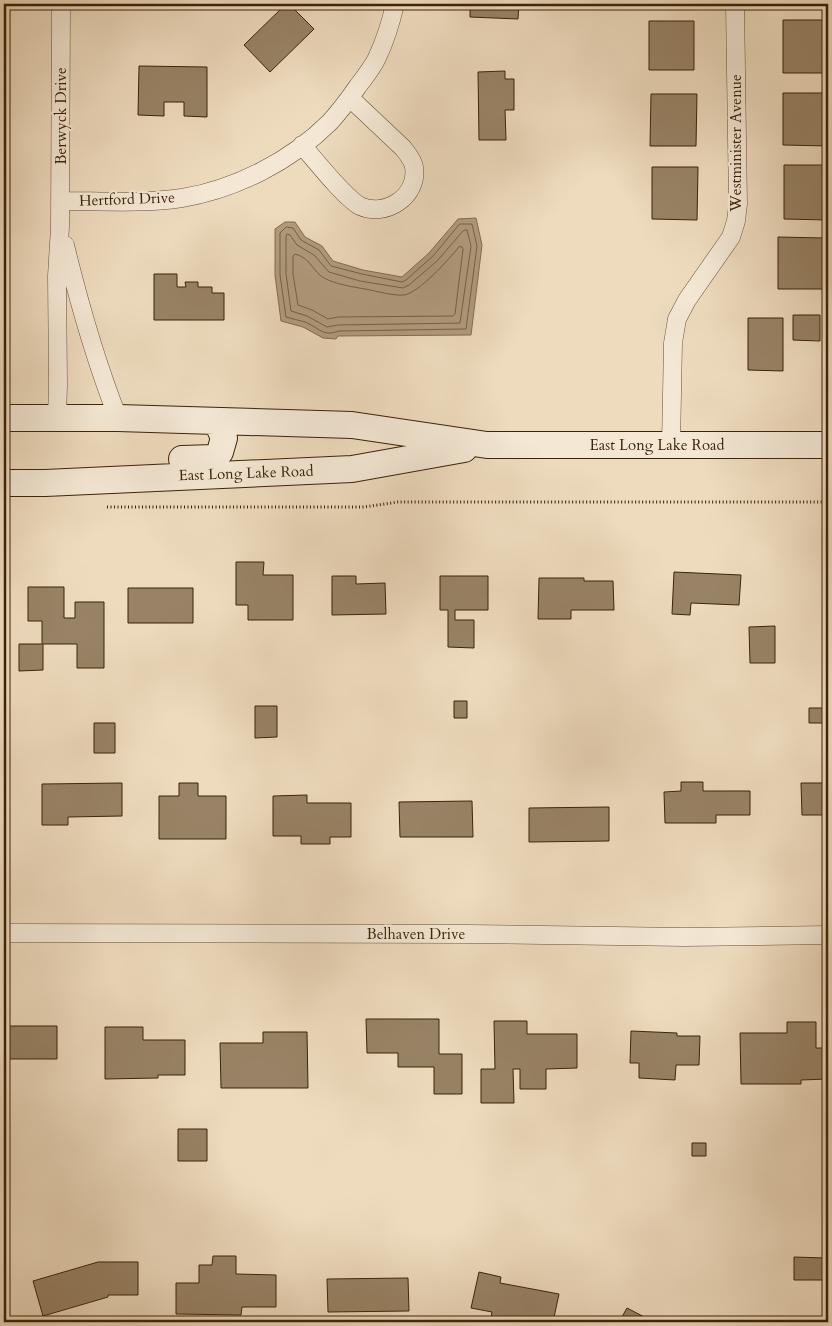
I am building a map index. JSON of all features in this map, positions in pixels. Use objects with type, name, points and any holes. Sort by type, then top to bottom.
[{"type":"main road","name":"East Long Lake Road","points":[[4,418],[118,418],[352,426],[487,444],[828,445]]},
{"type":"main road","points":[[14,483],[30,472],[52,464],[214,458],[220,452],[224,438],[216,422]]},
{"type":"main road","name":"East Long Lake Road","points":[[14,483],[352,469],[487,444]]},
{"type":"street","name":"Berwyck Drive","points":[[57,417],[61,4]]},
{"type":"street","name":"Hertford Drive","points":[[60,201],[148,201],[182,198],[208,192],[237,182],[263,170],[302,145],[329,122],[350,98],[376,59],[387,34],[395,4]]},
{"type":"street","name":"Westminister Avenue","points":[[671,444],[673,343],[677,319],[687,300],[731,237],[736,221],[738,204],[735,4]]},
{"type":"street","points":[[302,145],[358,205],[375,209],[385,208],[396,205],[405,197],[411,188],[414,177],[414,166],[409,155],[350,98]]},
{"type":"street","name":"Berwyck Drive","points":[[60,227],[76,293],[118,418]]},
{"type":"street","name":"Belhaven Drive","points":[[4,933],[828,935]]},
{"type":"path","points":[[103,507],[364,507],[398,502],[828,502]]},
{"type":"water","points":[[476,218],[482,245],[471,335],[338,336],[336,339],[323,338],[303,327],[281,321],[275,275],[275,229],[285,222],[295,222],[305,237],[322,246],[333,261],[363,270],[402,277],[429,253],[458,219]]},
{"type":"building","points":[[286,4],[289,4],[314,29],[270,72],[244,45]]},
{"type":"building","points":[[470,4],[519,4],[518,19],[470,17]]},
{"type":"building","points":[[783,20],[828,20],[828,73],[783,73]]},
{"type":"building","points":[[649,21],[694,21],[694,70],[649,70]]},
{"type":"building","points":[[139,66],[207,67],[207,117],[184,116],[184,102],[164,102],[164,116],[138,115]]},
{"type":"building","points":[[505,71],[505,79],[514,79],[514,110],[505,110],[506,140],[479,140],[478,72]]},
{"type":"building","points":[[783,93],[828,93],[828,146],[783,145]]},
{"type":"building","points":[[651,94],[697,94],[696,146],[650,146]]},
{"type":"building","points":[[784,165],[828,165],[828,220],[784,219]]},
{"type":"building","points":[[652,167],[698,167],[697,220],[652,219]]},
{"type":"building","points":[[778,237],[825,238],[824,289],[778,289]]},
{"type":"building","points":[[154,274],[177,274],[177,287],[186,287],[185,282],[198,282],[198,287],[212,287],[212,293],[224,293],[224,320],[154,320]]},
{"type":"building","points":[[793,315],[820,315],[820,341],[793,340]]},
{"type":"building","points":[[748,318],[783,318],[783,371],[748,370]]},
{"type":"building","points":[[236,562],[264,562],[263,575],[293,575],[293,620],[248,620],[248,605],[236,605]]},
{"type":"building","points":[[674,572],[741,575],[739,605],[691,603],[690,615],[672,614]]},
{"type":"building","points":[[332,576],[356,576],[356,584],[385,583],[386,614],[332,615]]},
{"type":"building","points":[[440,576],[488,576],[488,610],[455,610],[455,620],[474,620],[474,648],[448,647],[448,610],[440,610]]},
{"type":"building","points":[[539,578],[584,578],[584,581],[613,581],[614,610],[571,610],[571,619],[538,619]]},
{"type":"building","points":[[28,587],[64,587],[64,618],[75,618],[75,602],[104,602],[104,668],[77,668],[77,644],[43,644],[43,670],[19,671],[19,644],[42,644],[42,621],[28,621]]},
{"type":"building","points":[[128,588],[193,588],[193,623],[128,623]]},
{"type":"building","points":[[775,626],[775,663],[750,663],[749,627]]},
{"type":"building","points":[[454,701],[467,701],[467,718],[454,718]]},
{"type":"building","points":[[255,706],[277,706],[277,737],[255,738]]},
{"type":"building","points":[[809,708],[828,708],[828,723],[809,723]]},
{"type":"building","points":[[94,723],[115,723],[115,753],[94,753]]},
{"type":"building","points":[[681,782],[703,782],[703,791],[750,791],[750,815],[716,815],[716,823],[665,823],[664,792],[681,791]]},
{"type":"building","points":[[122,783],[122,816],[68,817],[68,825],[42,825],[42,784]]},
{"type":"building","points":[[179,783],[198,783],[198,796],[226,796],[226,839],[159,839],[159,796],[179,796]]},
{"type":"building","points":[[801,783],[828,783],[828,827],[825,827],[825,815],[802,815]]},
{"type":"building","points":[[307,795],[307,803],[351,803],[351,837],[330,837],[330,844],[301,844],[301,836],[273,836],[273,796]]},
{"type":"building","points":[[472,801],[473,837],[400,837],[399,802]]},
{"type":"building","points":[[609,807],[609,841],[529,842],[529,808]]},
{"type":"building","points":[[366,1019],[439,1019],[439,1054],[462,1054],[462,1094],[434,1094],[434,1067],[398,1067],[398,1053],[367,1053]]},
{"type":"building","points":[[494,1021],[527,1021],[527,1034],[577,1034],[577,1068],[546,1069],[546,1089],[520,1089],[520,1069],[513,1069],[514,1103],[481,1103],[481,1069],[495,1069]]},
{"type":"building","points":[[787,1022],[816,1022],[816,1048],[828,1048],[828,1079],[801,1080],[801,1084],[741,1084],[740,1033],[787,1033]]},
{"type":"building","points":[[8,1026],[57,1026],[57,1059],[4,1059],[4,1040],[8,1040]]},
{"type":"building","points":[[105,1027],[143,1027],[143,1040],[185,1040],[185,1075],[158,1075],[158,1078],[105,1079]]},
{"type":"building","points":[[631,1031],[677,1033],[677,1036],[700,1036],[699,1065],[676,1065],[675,1080],[639,1078],[639,1063],[630,1063]]},
{"type":"building","points":[[263,1032],[307,1032],[308,1088],[221,1088],[220,1043],[263,1043]]},
{"type":"building","points":[[178,1129],[207,1129],[207,1161],[178,1161]]},
{"type":"building","points":[[692,1143],[706,1143],[706,1156],[692,1156]]},
{"type":"building","points":[[213,1256],[236,1256],[236,1274],[276,1275],[276,1307],[242,1307],[241,1315],[176,1314],[176,1283],[199,1283],[199,1265],[212,1265]]},
{"type":"building","points":[[794,1257],[825,1258],[825,1280],[794,1280]]},
{"type":"building","points":[[98,1262],[138,1262],[138,1295],[108,1295],[108,1297],[43,1316],[33,1281]]},
{"type":"building","points":[[479,1272],[501,1277],[500,1283],[559,1294],[553,1322],[515,1317],[514,1322],[490,1322],[492,1312],[471,1308]]},
{"type":"building","points":[[408,1278],[409,1311],[328,1312],[327,1279]]},
{"type":"building","points":[[627,1308],[654,1322],[619,1322]]}]
